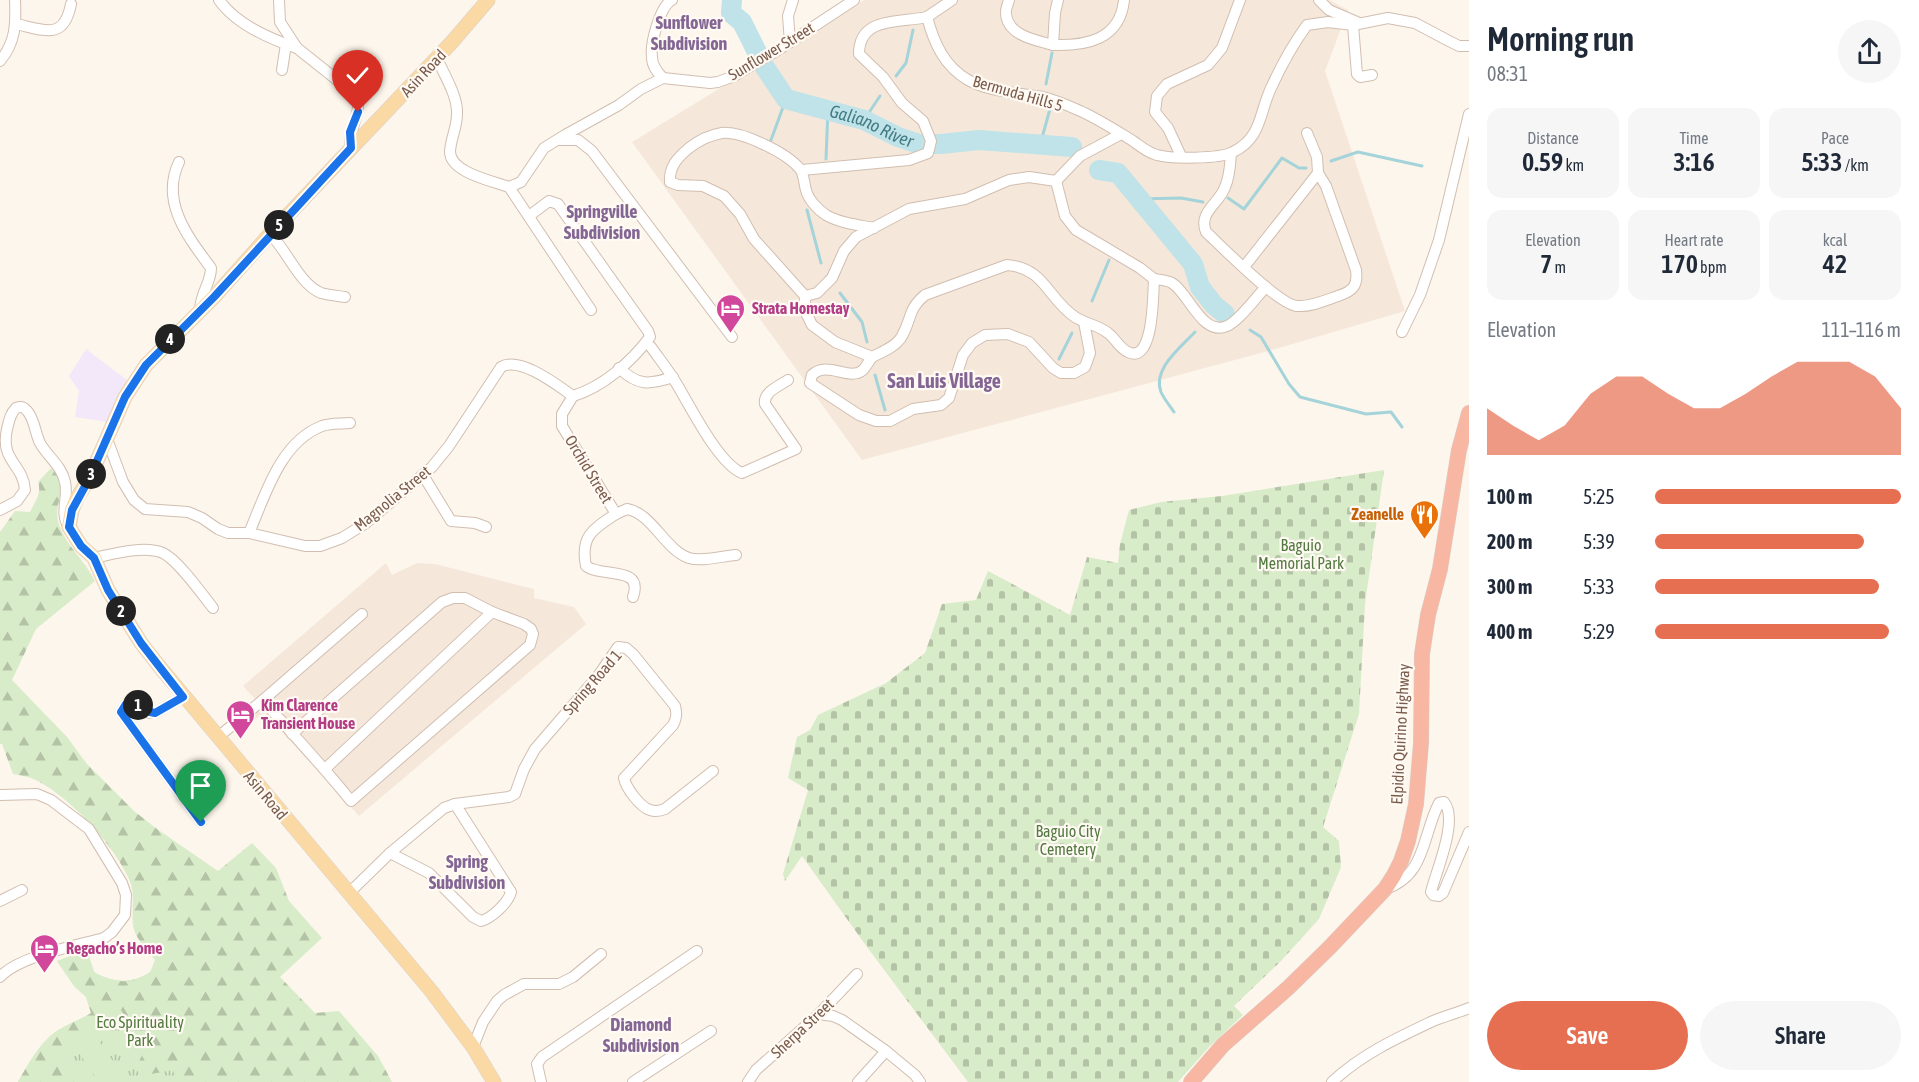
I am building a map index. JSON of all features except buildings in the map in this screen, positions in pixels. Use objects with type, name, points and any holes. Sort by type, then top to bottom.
[{"type":"highway","name":"Elpidio Quirino Highway","points":[[1191,1082],[1223,1045],[1288,988],[1384,889],[1401,861],[1416,804],[1421,743],[1422,654],[1428,615],[1440,569],[1459,450],[1469,413]]},
{"type":"main road","name":"Asin Road","points":[[488,0],[437,58],[146,365],[125,397],[89,479],[72,510],[69,527],[81,546],[94,558],[108,590],[141,643],[183,697],[432,992],[473,1047],[494,1082]]},
{"type":"street","points":[[0,61],[10,47],[16,24],[15,0]]},
{"type":"street","points":[[219,0],[235,16],[259,32],[297,48]]},
{"type":"street","points":[[279,0],[280,22],[297,48],[355,95],[359,105],[350,132],[351,148]]},
{"type":"street","points":[[509,187],[521,182],[544,148],[663,78],[653,65],[652,45],[662,9],[668,1],[672,0]]},
{"type":"street","points":[[785,45],[788,16],[793,0]]},
{"type":"street","name":"Sunflower Street","points":[[663,78],[710,83],[734,76],[854,0]]},
{"type":"street","points":[[802,170],[909,160],[928,153],[931,141],[923,121],[902,103],[883,77],[859,54],[859,42],[867,32],[884,22],[927,17],[952,0]]},
{"type":"street","points":[[1010,0],[1005,14],[1011,27],[1026,37],[1053,45],[1089,44],[1105,35],[1118,22],[1124,0]]},
{"type":"street","points":[[1053,45],[1058,0]]},
{"type":"street","points":[[1181,156],[1168,128],[1155,112],[1157,96],[1167,84],[1208,65],[1222,48],[1240,0]]},
{"type":"street","points":[[1319,0],[1329,10],[1357,25],[1388,18],[1415,23],[1459,46],[1469,46]]},
{"type":"street","points":[[16,24],[46,31],[61,28],[68,17],[70,4]]},
{"type":"street","name":"Bermuda Hills 5","points":[[927,17],[933,42],[950,66],[969,81],[1008,92],[1046,98],[1078,110],[1155,155],[1204,158],[1231,153],[1246,144],[1255,133],[1270,88],[1307,25],[1328,22],[1357,25]]},
{"type":"street","points":[[1357,25],[1357,74],[1360,77],[1372,75]]},
{"type":"street","points":[[282,70],[286,44]]},
{"type":"street","points":[[437,58],[458,112],[450,148],[452,161],[460,169],[509,187],[591,310]]},
{"type":"street","points":[[1402,332],[1433,261],[1469,114]]},
{"type":"street","points":[[872,357],[835,342],[812,325],[806,311],[805,296],[754,239],[740,214],[724,196],[703,186],[678,185],[670,182],[669,170],[682,154],[699,141],[724,133],[736,135],[765,146],[802,170],[807,194],[825,215],[846,223],[874,228]]},
{"type":"street","points":[[1231,153],[1230,174],[1225,190],[1204,216],[1202,224],[1206,232],[1288,304],[1297,307],[1311,305],[1347,293],[1354,288],[1357,282],[1356,270],[1326,186],[1318,173],[1317,157],[1307,133]]},
{"type":"street","points":[[1056,181],[1080,156],[1121,134]]},
{"type":"street","points":[[556,140],[578,140],[592,151],[732,337]]},
{"type":"street","points":[[180,162],[173,174],[175,208],[189,238],[212,268],[200,298],[200,310]]},
{"type":"street","points":[[1244,267],[1318,173]]},
{"type":"street","points":[[805,296],[817,293],[832,278],[844,251],[856,237],[909,209],[965,199],[1009,180],[1029,177],[1056,181]]},
{"type":"street","points":[[1056,181],[1065,216],[1076,230],[1131,262],[1154,279],[1171,282],[1181,291],[1199,317],[1217,328],[1227,326],[1234,321],[1266,287]]},
{"type":"street","points":[[529,216],[549,201],[558,204],[648,331],[650,342],[704,431],[730,465],[742,473],[796,448],[764,400],[767,395],[788,380]]},
{"type":"street","points":[[270,234],[279,242],[290,262],[315,289],[323,293],[345,297]]},
{"type":"street","points":[[1084,322],[1090,353],[1085,367],[1074,373],[1061,373],[1053,368],[1029,342],[1008,334],[985,335],[972,343],[963,355],[949,398],[941,405],[913,409],[890,421],[876,421],[859,415],[810,383],[812,375],[823,369],[855,374],[863,370],[872,357],[902,338],[915,304],[925,295],[1007,265],[1020,266],[1031,271],[1074,316],[1084,322],[1095,324],[1111,335],[1121,348],[1130,354],[1138,354],[1145,348],[1149,337],[1154,279]]},
{"type":"street","points":[[573,396],[584,393],[603,382],[650,342]]},
{"type":"street","name":"Magnolia Street","points":[[107,439],[123,482],[138,505],[145,509],[188,512],[222,531],[249,533],[305,546],[320,546],[366,523],[423,475],[448,446],[498,371],[505,365],[517,365],[530,369],[573,396]]},
{"type":"street","points":[[620,368],[638,382],[650,383],[673,377]]},
{"type":"street","name":"Orchid Street","points":[[573,396],[562,414],[562,426],[616,514],[627,509],[637,512],[673,547],[687,557],[694,559],[736,555]]},
{"type":"street","points":[[0,510],[18,501],[25,490],[23,478],[10,460],[5,448],[5,435],[10,418],[16,408],[20,407],[25,409],[32,418],[38,441],[65,479],[64,518],[69,527]]},
{"type":"street","points":[[249,533],[273,478],[298,442],[308,433],[322,426],[350,423]]},
{"type":"street","points":[[423,475],[451,522],[475,523],[486,527]]},
{"type":"street","points":[[616,514],[596,526],[588,535],[585,547],[586,566],[596,571],[629,577],[636,587],[633,597]]},
{"type":"street","points":[[94,558],[121,552],[162,553],[177,564],[213,608]]},
{"type":"street","points":[[263,700],[292,734],[326,768],[351,801],[530,645],[533,634],[531,629],[465,598],[453,598],[442,602],[292,734]]},
{"type":"street","points":[[326,768],[492,612]]},
{"type":"street","points":[[218,737],[362,614]]},
{"type":"street","name":"Spring Road 1","points":[[349,893],[435,814],[455,804],[509,797],[515,794],[524,769],[535,749],[598,676],[618,647],[626,648],[633,654],[675,706],[677,712],[677,719],[673,725],[624,778],[626,785],[645,808],[657,812],[713,771]]},
{"type":"street","points":[[183,697],[155,713],[131,704],[126,704],[121,712],[201,822]]},
{"type":"street","points":[[0,795],[37,794],[51,800],[78,820],[101,847],[126,895],[125,915],[112,932],[104,938],[24,961],[7,969],[0,977]]},
{"type":"street","points":[[1384,889],[1398,885],[1413,871],[1439,803],[1444,802],[1447,805],[1449,817],[1444,853],[1431,892],[1433,895],[1438,896],[1443,893],[1469,832]]},
{"type":"street","points":[[390,853],[429,873],[473,917],[481,921],[489,918],[509,898],[511,892],[455,804]]},
{"type":"street","points":[[0,901],[22,890]]},
{"type":"street","points":[[541,1082],[536,1070],[542,1056],[697,951]]},
{"type":"street","points":[[473,1047],[483,1022],[497,1001],[504,995],[524,984],[559,984],[573,977],[601,954]]},
{"type":"street","name":"Sherpa Street","points":[[748,1082],[756,1070],[819,1014],[857,975]]},
{"type":"street","points":[[1332,1082],[1375,1049],[1435,1020],[1469,1008]]},
{"type":"street","points":[[819,1014],[837,1018],[886,1051],[915,1074],[920,1082]]},
{"type":"street","points":[[633,1082],[711,1031]]},
{"type":"street","points":[[858,1082],[886,1051]]},
{"type":"shaded area","points":[[864,0],[1329,0],[1348,10],[1325,71],[1405,311],[1272,350],[862,460],[632,142]]},
{"type":"shaded area","points":[[86,349],[127,380],[107,422],[75,417],[79,391],[69,376]]},
{"type":"shaded area","points":[[386,563],[392,575],[417,563],[435,564],[534,589],[534,598],[574,607],[586,624],[359,816],[265,713],[228,735],[222,727],[256,700],[243,686]]},
{"type":"green space","points":[[51,468],[57,475],[61,488],[57,514],[61,529],[95,581],[36,629],[12,680],[67,737],[87,764],[134,811],[157,829],[218,871],[252,843],[276,868],[289,901],[322,938],[280,977],[315,1013],[339,1011],[378,1056],[392,1082],[176,1082],[173,1070],[140,1076],[136,1067],[146,1048],[121,1010],[70,1045],[73,1052],[64,1065],[70,1076],[89,1082],[18,1082],[48,1038],[91,1013],[86,997],[74,986],[57,961],[87,950],[94,972],[114,980],[129,981],[149,973],[155,960],[134,930],[131,885],[122,865],[112,851],[88,821],[59,795],[31,778],[13,774],[2,744],[0,744],[0,532],[15,511],[30,512],[39,494],[38,482]]},
{"type":"green space","name":"Baguio City Cemetery","points":[[1384,470],[1365,604],[1359,714],[1323,827],[1339,841],[1341,867],[1319,919],[1281,961],[1234,1006],[1243,1015],[1210,1046],[1178,1082],[968,1082],[802,856],[785,881],[783,874],[808,790],[788,778],[797,737],[810,730],[818,715],[886,683],[925,653],[942,604],[976,600],[988,571],[1070,615],[1087,557],[1118,563],[1120,544],[1129,510],[1161,502],[1222,496]]},
{"type":"green space","name":"Eco Spirituality Park","points":[[87,950],[94,972],[108,978],[122,981],[136,979],[150,972],[246,1082],[18,1082],[48,1038],[91,1013],[86,997],[74,986],[57,961]]},
{"type":"green space","points":[[94,1034],[120,1071],[105,1082],[99,1082],[75,1047]]},
{"type":"waterway","name":"Galiano River","points":[[732,0],[731,13],[742,22],[764,66],[786,99],[864,120],[898,137],[919,144],[979,140],[1072,147]]},
{"type":"waterway","points":[[896,76],[906,63],[913,30]]},
{"type":"waterway","points":[[1046,84],[1052,53]]},
{"type":"waterway","points":[[864,120],[880,96]]},
{"type":"waterway","points":[[771,140],[786,99]]},
{"type":"waterway","points":[[826,159],[828,109]]},
{"type":"waterway","points":[[1040,145],[1050,109]]},
{"type":"waterway","points":[[1331,161],[1358,152],[1422,166]]},
{"type":"waterway","points":[[1228,198],[1244,209],[1282,158],[1299,168],[1306,168]]},
{"type":"waterway","name":"Galiano River","points":[[1099,170],[1118,173],[1193,264],[1200,287],[1214,305],[1225,314]]},
{"type":"waterway","points":[[1139,199],[1181,198],[1203,202]]},
{"type":"waterway","points":[[807,210],[821,263]]},
{"type":"waterway","points":[[1092,301],[1109,260]]},
{"type":"waterway","points":[[840,293],[862,322],[867,342]]},
{"type":"waterway","points":[[1250,330],[1261,337],[1289,384],[1300,397],[1366,414],[1391,412],[1402,427]]},
{"type":"waterway","points":[[1174,412],[1161,392],[1159,383],[1161,375],[1169,359],[1195,332]]},
{"type":"waterway","points":[[1059,359],[1072,333]]},
{"type":"waterway","points":[[875,375],[885,410]]},
{"type":"place","name":"Strata Homestay","points":[[731,334]]},
{"type":"place","name":"Zeanelle","points":[[1425,540]]},
{"type":"place","name":"Kim Clarence Transient House","points":[[240,740]]},
{"type":"place","name":"Regacho’s Home","points":[[45,974]]},
{"type":"district","name":"Sunflower Subdivision","points":[[689,33]]},
{"type":"district","name":"Springville Subdivision","points":[[602,222]]},
{"type":"district","name":"San Luis Village","points":[[944,381]]},
{"type":"district","name":"Spring Subdivision","points":[[467,872]]},
{"type":"district","name":"Diamond Subdivision","points":[[641,1035]]},
{"type":"route","points":[[201,822],[121,712],[122,707],[131,704],[155,713],[183,697],[141,643],[108,590],[94,558],[81,546],[69,527],[69,519],[125,397],[141,372],[191,317],[214,297],[351,148],[350,132],[358,112]]},
{"type":"park label","name":"Baguio Memorial Park","points":[[1301,554]]}]
